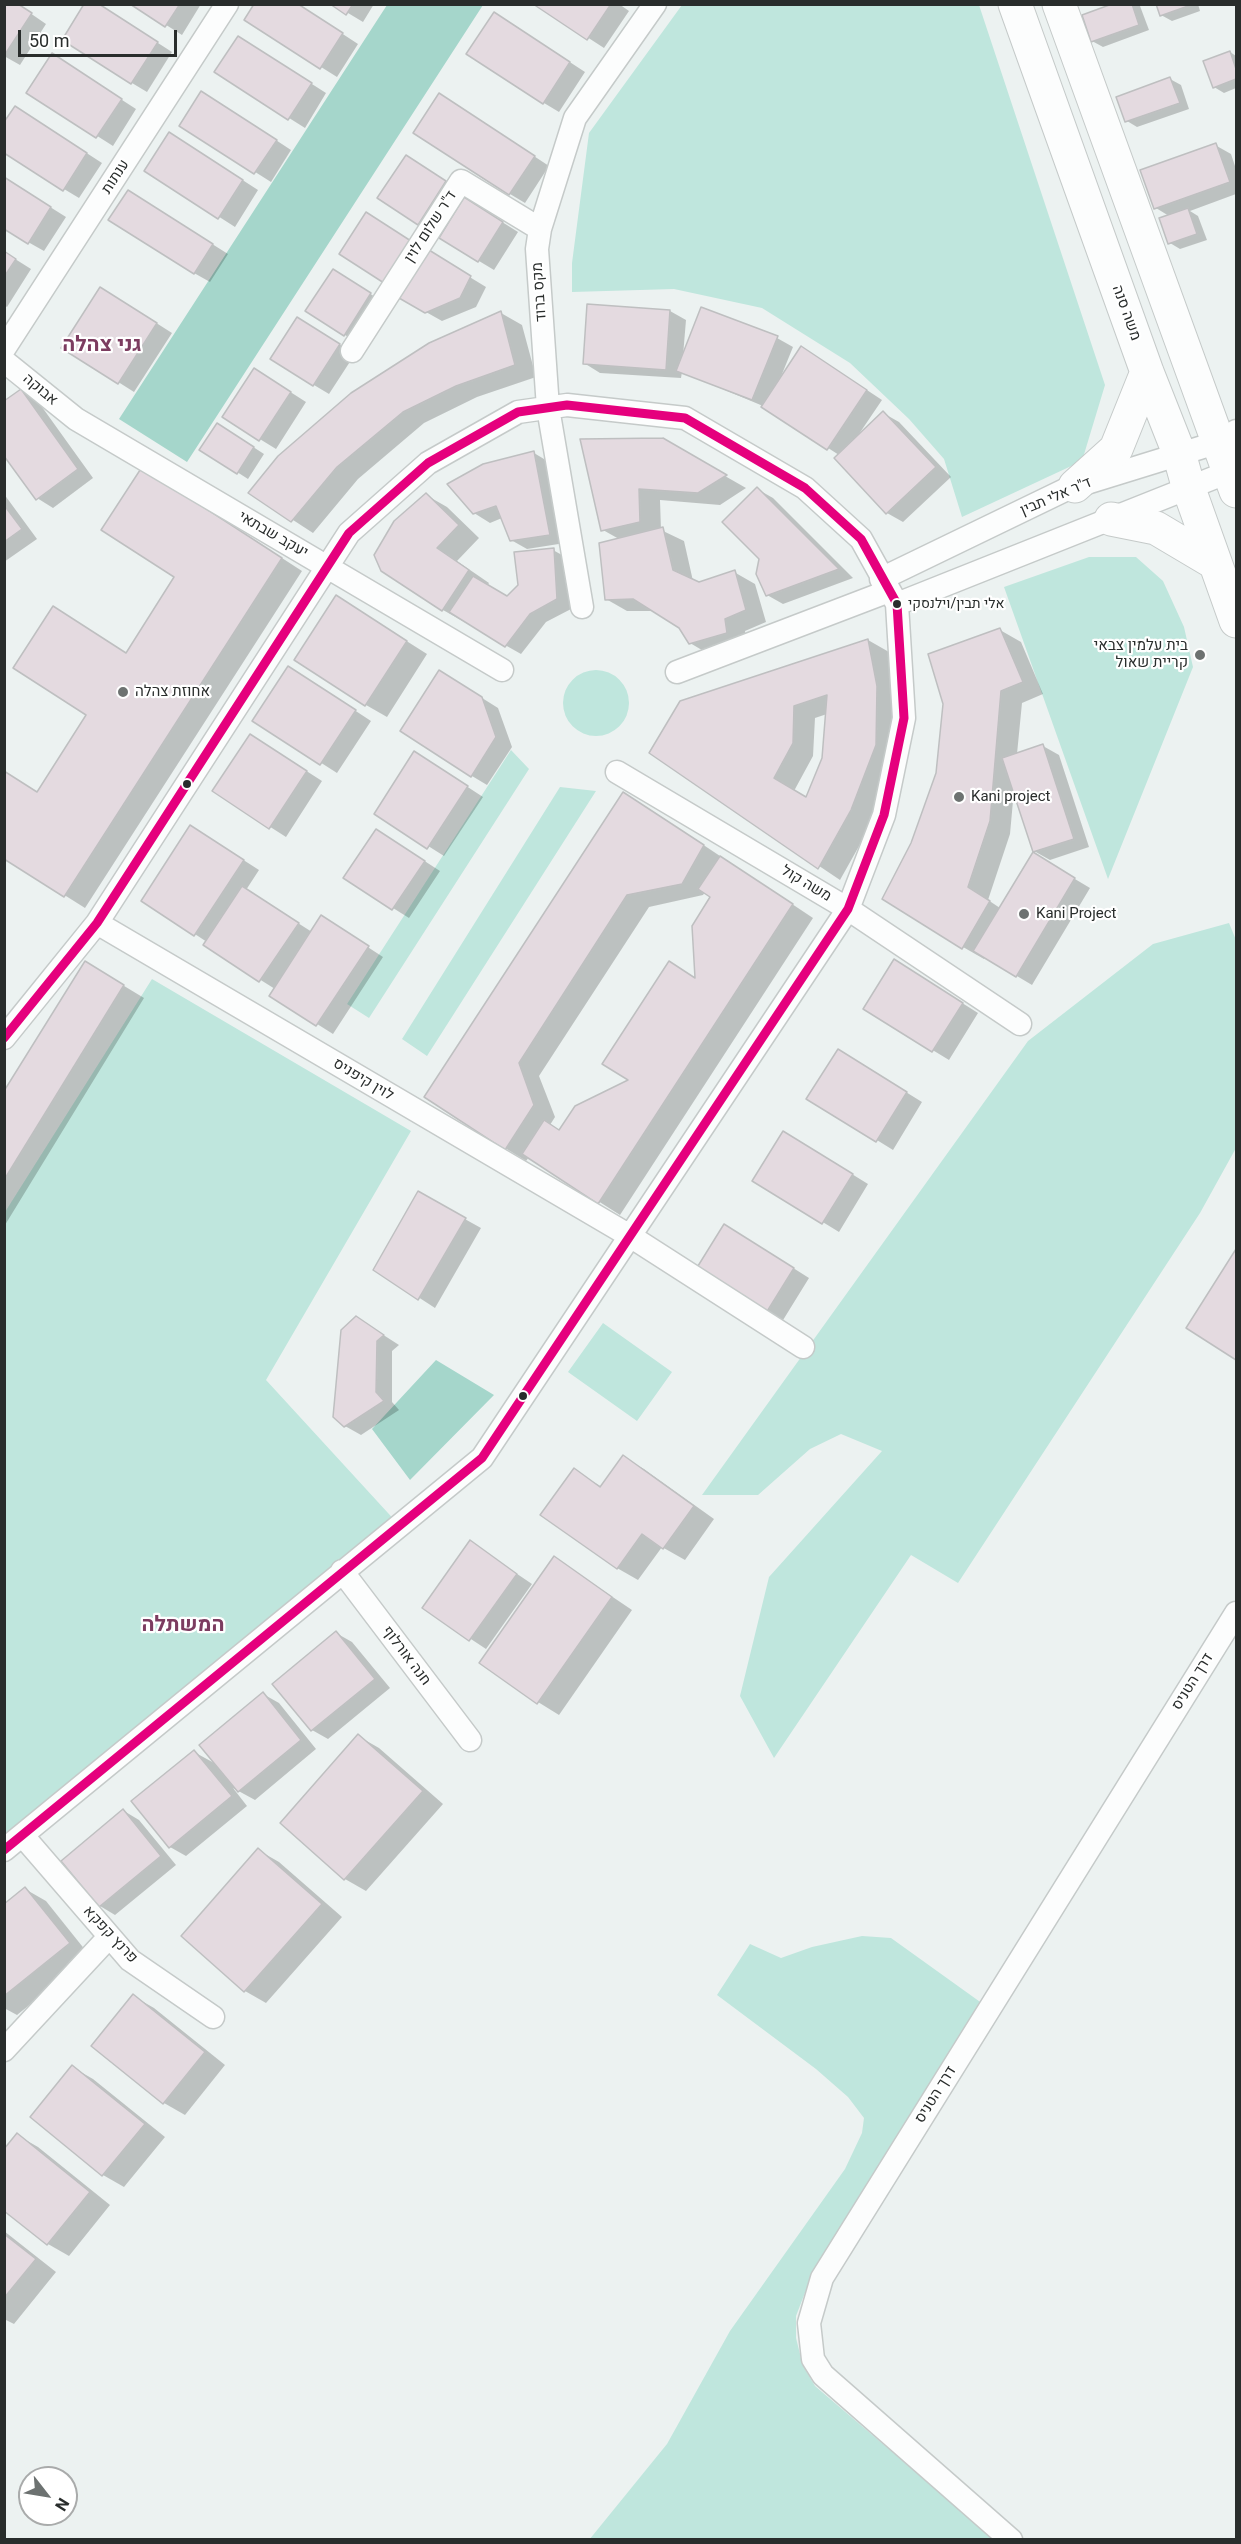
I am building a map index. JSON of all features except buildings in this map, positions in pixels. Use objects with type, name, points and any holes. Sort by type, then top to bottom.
[{"type":"main road","name":"משה סנה","points":[[1016,4],[1147,372],[1179,453],[1189,489],[1236,621]]},
{"type":"main road","points":[[1059,4],[1227,436],[1234,477]]},
{"type":"main road","points":[[1075,486],[1116,449],[1147,372]]},
{"type":"main road","points":[[1111,519],[1156,528],[1215,563]]},
{"type":"street","name":"ענתות","points":[[4,349],[227,4]]},
{"type":"street","name":"מקס ברוד","points":[[582,607],[548,408],[537,249],[540,229],[575,118],[655,4]]},
{"type":"street","name":"ד\"ר שלום לוין","points":[[352,351],[461,181],[540,229]]},
{"type":"street","name":"אבוקה","points":[[4,360],[76,419]]},
{"type":"street","points":[[4,1038],[97,923],[349,533],[428,463],[518,412],[567,405],[685,418],[805,488],[861,539],[889,591],[904,718],[884,815],[848,909],[482,1458],[4,1850]]},
{"type":"street","name":"יעקב שבתאי","points":[[76,419],[501,670]]},
{"type":"street","name":"ד\"ר אלי תבין","points":[[889,591],[1075,486],[1227,436]]},
{"type":"street","name":"ד\"ר אלי תבין","points":[[677,672],[889,591],[1111,519],[1189,489],[1234,477]]},
{"type":"street","name":"משה קול","points":[[617,772],[848,909],[1020,1024]]},
{"type":"street","name":"לוין קיפניס","points":[[97,923],[630,1236],[803,1347]]},
{"type":"street","name":"חנה אורלוף","points":[[342,1571],[470,1740]]},
{"type":"street","name":"דרך הטניס","points":[[1011,2540],[823,2375],[813,2359],[809,2323],[822,2278],[1236,1612]]},
{"type":"street","name":"פרנץ קפקא","points":[[23,1836],[130,1960],[213,2017]]},
{"type":"street","points":[[5,2047],[109,1937]]},
{"type":"green space","points":[[387,5],[483,5],[187,462],[119,419]]},
{"type":"green space","points":[[682,5],[979,5],[1105,385],[1082,461],[962,517],[944,459],[909,419],[850,363],[762,308],[674,289],[572,292],[572,263],[589,133]]},
{"type":"green space","points":[[1089,557],[1136,557],[1163,581],[1184,627],[1193,667],[1108,879],[1004,587]]},
{"type":"green space","points":[[596,670],[609,673],[619,680],[626,690],[629,703],[626,716],[619,726],[609,733],[596,736],[583,733],[573,726],[566,716],[563,703],[566,690],[573,680],[583,673]]},
{"type":"green space","points":[[511,750],[529,769],[369,1018],[347,1004]]},
{"type":"green space","points":[[560,787],[596,791],[427,1056],[402,1039]]},
{"type":"green space","points":[[1229,923],[1236,940],[1236,1148],[1200,1213],[958,1583],[911,1555],[774,1758],[740,1696],[769,1577],[882,1451],[841,1434],[810,1449],[758,1495],[702,1495],[1028,1041],[1153,944]]},
{"type":"green space","points":[[152,979],[411,1131],[266,1380],[399,1525],[5,1841],[5,1212]]},
{"type":"green space","points":[[603,1323],[672,1372],[637,1421],[568,1372]]},
{"type":"green space","points":[[436,1360],[494,1395],[410,1480],[372,1429]]},
{"type":"green space","points":[[862,1936],[891,1938],[983,2004],[906,2123],[806,2290],[796,2316],[796,2338],[803,2366],[815,2386],[994,2539],[589,2540],[667,2444],[730,2331],[845,2169],[862,2133],[864,2118],[848,2097],[816,2069],[717,1995],[750,1944],[781,1958],[812,1947]]},
{"type":"transit line","name":"50","points":[[4,1038],[97,923],[349,533],[428,463],[518,412],[567,405],[685,418],[805,488],[861,539],[897,604],[904,718],[884,815],[848,909],[482,1458],[4,1850]]},
{"type":"place","name":"אלי תבין/וילנסקי","points":[[897,604]]},
{"type":"place","name":"בית עלמין צבאי קריית שאול","points":[[1200,655]]},
{"type":"place","name":"אחוזת צהלה","points":[[123,692]]},
{"type":"place","name":"Kani project","points":[[959,797]]},
{"type":"place","name":"Kani Project","points":[[1024,914]]},
{"type":"district","name":"גני צהלה","points":[[102,346]]},
{"type":"district","name":"המשתלה","points":[[183,1626]]}]
